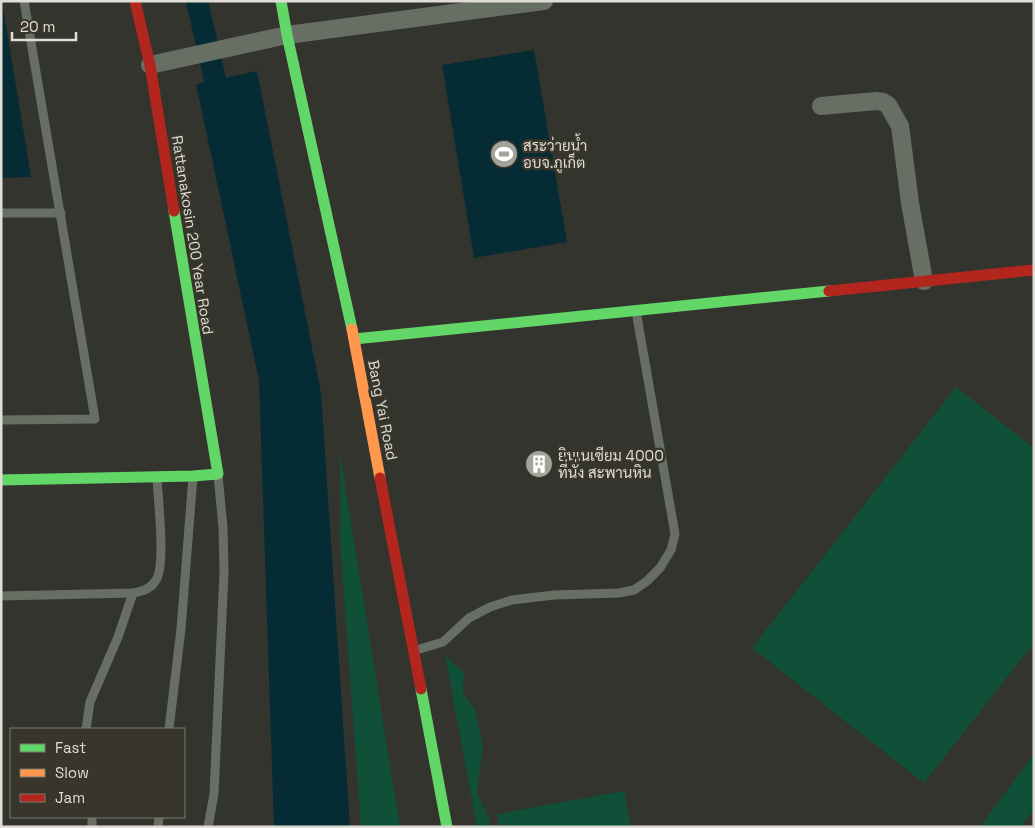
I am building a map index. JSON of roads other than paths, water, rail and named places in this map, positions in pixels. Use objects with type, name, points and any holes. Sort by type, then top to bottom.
[{"type":"street","name":"Rattanakosin 200 Year Road","points":[[135,1],[150,65],[218,474]]},
{"type":"street","name":"Bang Yai Road","points":[[281,1],[354,339],[447,827]]},
{"type":"street","points":[[150,65],[287,35],[544,1]]},
{"type":"street","points":[[821,106],[876,101],[883,102],[892,111],[900,126],[910,203],[924,281]]},
{"type":"street","points":[[354,339],[1034,270]]},
{"type":"street","points":[[1,480],[218,474]]},
{"type":"lane","points":[[1,420],[95,419],[24,1]]},
{"type":"lane","points":[[1,213],[61,213]]},
{"type":"lane","points":[[414,651],[443,642],[470,618],[490,607],[512,600],[554,595],[619,593],[634,590],[647,581],[660,568],[671,550],[675,534],[636,311]]},
{"type":"lane","points":[[208,827],[214,794],[224,572],[223,528],[218,474]]},
{"type":"lane","points":[[1,596],[133,593],[144,591],[152,586],[159,574],[161,559],[156,476]]},
{"type":"lane","points":[[169,728],[181,629],[193,476]]},
{"type":"lane","points":[[86,728],[90,702],[118,638],[133,593]]},
{"type":"water","points":[[2,2],[31,177],[1,178]]},
{"type":"water","name":"สระว่ายน้ำ อบจ.ภูเก็ต","points":[[534,50],[567,242],[474,258],[442,65]]},
{"type":"water","points":[[257,71],[321,393],[350,827],[274,827],[259,380],[196,84]]},
{"type":"waterway","points":[[197,1],[222,110]]},
{"type":"place","name":"สระว่ายน้ำ อบจ.ภูเก็ต","points":[[504,154]]},
{"type":"place","name":"ยิมเนเซียม 4000 ที่นั่ง สะพานหิน","points":[[539,464]]}]
